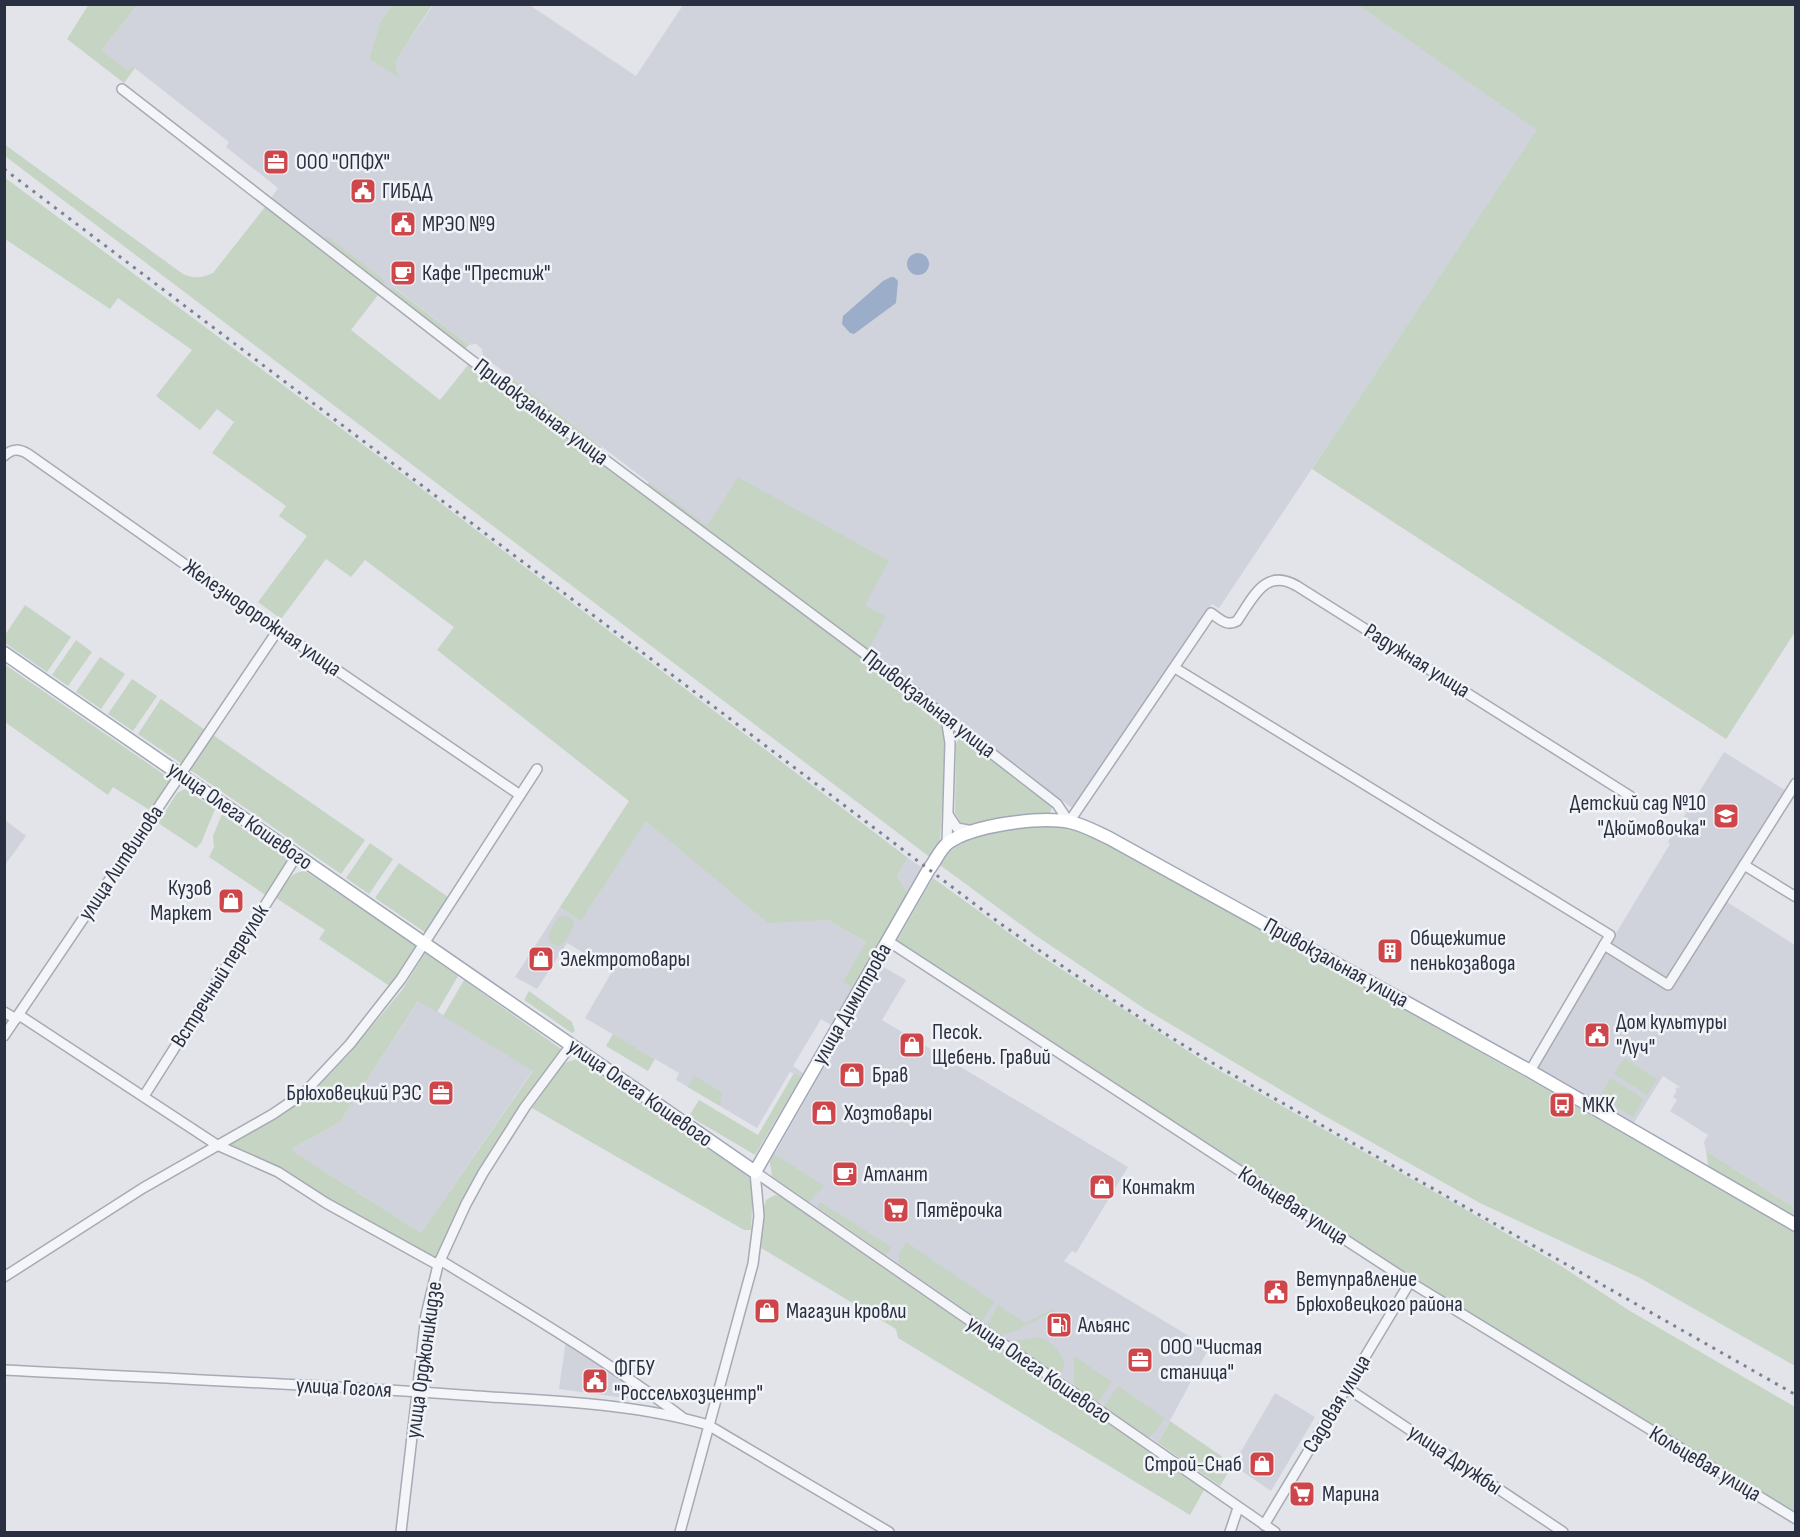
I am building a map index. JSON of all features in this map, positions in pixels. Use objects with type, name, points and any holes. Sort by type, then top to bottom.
[{"type":"main road","name":"улица Олега Кошевого","points":[[4,653],[755,1172]]},
{"type":"main road","points":[[947,844],[976,831],[1033,820],[1069,822]]},
{"type":"main road","name":"Привокзальная улица","points":[[1069,822],[1109,838],[1530,1071],[1796,1225]]},
{"type":"main road","name":"улица Димитрова","points":[[755,1172],[929,869],[947,844]]},
{"type":"street","name":"Привокзальная улица","points":[[123,88],[470,359],[868,655],[1057,804],[1069,822]]},
{"type":"street","name":"Железнодорожная улица","points":[[4,456],[16,449],[28,454],[278,630],[520,795]]},
{"type":"street","name":"Радужная улица","points":[[1175,668],[1211,614],[1227,623],[1233,623],[1237,621],[1258,590],[1265,584],[1277,579],[1291,582],[1630,796]]},
{"type":"street","name":"улица Литвинова","points":[[4,1036],[278,630]]},
{"type":"street","points":[[1069,822],[1175,668],[1610,935],[1530,1071]]},
{"type":"street","points":[[946,718],[950,743],[947,844]]},
{"type":"street","points":[[4,1277],[143,1188],[285,1107],[310,1088],[373,1017],[425,943],[537,769]]},
{"type":"street","points":[[1604,945],[1668,985],[1796,783]]},
{"type":"street","points":[[948,814],[957,828],[976,831]]},
{"type":"street","name":"Встречный переулок","points":[[144,1096],[297,855]]},
{"type":"street","points":[[1744,865],[1796,897]]},
{"type":"street","name":"Кольцевая улица","points":[[888,941],[1410,1282],[1796,1519]]},
{"type":"street","name":"улица Гоголя","points":[[4,1012],[17,1017],[144,1096],[217,1145],[278,1172],[333,1207],[439,1262],[565,1336],[646,1390],[683,1418]]},
{"type":"street","name":"улица Орджоникидзе","points":[[401,1533],[426,1315],[439,1262],[466,1204],[493,1156],[525,1107],[571,1045]]},
{"type":"street","points":[[681,1533],[755,1255],[759,1216],[755,1172]]},
{"type":"street","name":"улица Олега Кошевого","points":[[755,1172],[1275,1533]]},
{"type":"street","name":"Садовая улица","points":[[1264,1525],[1410,1282]]},
{"type":"street","name":"улица Гоголя","points":[[4,1370],[418,1392],[588,1404],[683,1418],[708,1425],[889,1533]]},
{"type":"street","name":"улица Дружбы","points":[[1347,1388],[1563,1533]]},
{"type":"street","points":[[1230,1533],[1238,1508]]},
{"type":"shaded area","points":[[528,4],[636,76],[683,5],[1358,5],[1538,130],[1219,608],[1212,604],[1072,808],[945,712],[868,650],[704,529],[706,526],[483,356],[482,349],[476,344],[469,345],[394,287],[389,292],[271,198],[278,188],[226,147],[229,142],[132,66],[128,71],[102,50],[137,5],[393,5],[380,22],[369,59],[398,77],[397,59],[433,5]]},
{"type":"shaded area","points":[[1724,752],[1785,790],[1719,897],[1795,945],[1795,1208],[1706,1151],[1704,1142],[1708,1135],[1670,1111],[1677,1100],[1673,1097],[1677,1091],[1675,1090],[1677,1087],[1683,1089],[1663,1076],[1632,1126],[1534,1069]]},
{"type":"shaded area","points":[[5,820],[26,836],[5,865]]},
{"type":"shaded area","points":[[646,820],[768,922],[828,920],[876,948],[831,1025],[821,1019],[793,1066],[803,1073],[801,1077],[790,1072],[757,1128],[676,1080],[679,1073],[585,1018],[613,970],[567,943],[537,989],[515,977],[560,907],[581,921]]},
{"type":"shaded area","points":[[908,858],[923,868],[908,894],[897,875]]},
{"type":"shaded area","points":[[882,966],[906,980],[882,1020],[1128,1167],[1076,1253],[1072,1251],[1064,1261],[1209,1348],[1158,1443],[772,1176],[770,1162]]},
{"type":"shaded area","name":"Брюховецкий РЭС","points":[[419,1000],[533,1070],[421,1233],[294,1152],[293,1148],[340,1122]]},
{"type":"shaded area","points":[[566,1340],[640,1388],[639,1400],[559,1389]]},
{"type":"shaded area","points":[[1275,1393],[1315,1417],[1271,1491],[1233,1465]]},
{"type":"green space","points":[[89,4],[137,5],[102,50],[128,71],[132,66],[135,68],[124,83],[67,39]]},
{"type":"green space","points":[[393,5],[432,5],[397,59],[396,69],[399,78],[369,59],[380,22]]},
{"type":"green space","points":[[1358,5],[1795,5],[1795,632],[1726,739],[1312,469],[1537,130]]},
{"type":"green space","points":[[4,144],[183,274],[191,277],[202,277],[213,273],[265,207],[378,295],[351,330],[440,400],[468,365],[872,666],[942,725],[946,739],[940,842],[931,858],[5,156]]},
{"type":"green space","points":[[4,177],[409,479],[908,858],[897,875],[908,894],[853,988],[843,982],[866,942],[828,920],[768,923],[646,821],[581,921],[560,907],[629,801],[437,650],[454,627],[365,560],[351,577],[326,559],[281,619],[258,602],[307,536],[279,516],[286,506],[212,453],[234,422],[217,409],[200,430],[156,396],[192,350],[118,298],[110,309],[5,239]]},
{"type":"green space","points":[[327,236],[385,281],[382,285],[324,240]]},
{"type":"green space","points":[[393,287],[469,345],[464,350],[389,292]]},
{"type":"green space","points":[[508,375],[602,447],[599,449],[506,379]]},
{"type":"green space","points":[[738,477],[889,561],[865,605],[886,617],[868,650],[647,485],[649,482],[707,526]]},
{"type":"green space","points":[[25,605],[71,637],[47,672],[5,643],[5,635]]},
{"type":"green space","points":[[76,640],[92,652],[68,686],[52,675]]},
{"type":"green space","points":[[100,657],[125,674],[101,709],[76,692]]},
{"type":"green space","points":[[4,664],[172,780],[151,811],[113,787],[108,795],[5,722]]},
{"type":"green space","points":[[132,679],[157,696],[133,731],[108,714]]},
{"type":"green space","points":[[161,699],[205,730],[182,764],[138,734]]},
{"type":"green space","points":[[213,735],[365,840],[341,874],[189,769]]},
{"type":"green space","points":[[961,738],[969,741],[1050,804],[1052,807],[1050,813],[971,827],[960,822],[955,813],[956,745]]},
{"type":"green space","points":[[185,789],[215,809],[201,843],[196,848],[158,823],[177,793]]},
{"type":"green space","points":[[222,814],[286,858],[287,864],[267,896],[209,857],[214,847],[213,836]]},
{"type":"green space","points":[[1043,825],[1068,827],[1087,833],[1527,1078],[1795,1233],[1795,1366],[1640,1278],[1480,1203],[1323,1115],[1145,1009],[1035,935],[940,865],[952,850],[972,839],[996,832]]},
{"type":"green space","points":[[370,843],[393,859],[369,894],[346,878]]},
{"type":"green space","points":[[399,863],[448,897],[426,933],[375,898]]},
{"type":"green space","points":[[305,871],[418,947],[391,987],[319,939],[325,930],[276,898],[291,877]]},
{"type":"green space","points":[[933,878],[1041,956],[1208,1064],[1463,1208],[1558,1264],[1630,1311],[1795,1407],[1795,1516],[1412,1279],[896,942]]},
{"type":"green space","points":[[567,916],[575,922],[572,929],[560,946],[554,945],[550,942],[549,934],[559,917]]},
{"type":"green space","points":[[425,953],[458,976],[437,1012],[418,1001],[340,1122],[293,1148],[294,1152],[421,1233],[533,1071],[443,1016],[464,980],[561,1049],[438,1255],[434,1257],[231,1148],[229,1144],[302,1101],[314,1091],[349,1054],[402,990]]},
{"type":"green space","points":[[529,991],[572,1022],[575,1031],[572,1033],[524,1000]]},
{"type":"green space","points":[[613,1034],[655,1059],[648,1071],[606,1046]]},
{"type":"green space","points":[[1624,1058],[1657,1079],[1647,1095],[1614,1074]]},
{"type":"green space","points":[[577,1059],[748,1176],[753,1186],[751,1230],[744,1230],[532,1108],[564,1063]]},
{"type":"green space","points":[[794,1073],[801,1077],[755,1155],[689,1116],[699,1100],[758,1135]]},
{"type":"green space","points":[[694,1076],[722,1092],[720,1106],[688,1087]]},
{"type":"green space","points":[[1611,1078],[1644,1099],[1633,1117],[1600,1096]]},
{"type":"green space","points":[[1706,1151],[1795,1208],[1795,1221],[1709,1171]]},
{"type":"green space","points":[[774,1154],[824,1186],[809,1202],[772,1176],[770,1162]]},
{"type":"green space","points":[[775,1195],[1204,1490],[1190,1515],[898,1338],[896,1329],[761,1248],[764,1206],[766,1200]]},
{"type":"green space","points":[[820,1202],[891,1247],[886,1255],[817,1207]]},
{"type":"green space","points":[[906,1242],[994,1302],[982,1322],[899,1264],[899,1255]]},
{"type":"green space","points":[[998,1305],[1025,1323],[1052,1309],[1055,1311],[1017,1330],[1001,1335],[987,1325]]},
{"type":"green space","points":[[1038,1337],[1049,1342],[1060,1353],[1064,1365],[1063,1371],[1058,1375],[1013,1344],[1014,1341]]},
{"type":"green space","points":[[1074,1356],[1112,1382],[1098,1402],[1074,1386]]},
{"type":"green space","points":[[1118,1386],[1165,1418],[1154,1433],[1148,1437],[1104,1407]]},
{"type":"green space","points":[[1170,1421],[1233,1464],[1220,1486],[1158,1443]]},
{"type":"water","points":[[918,253],[926,256],[929,264],[926,272],[918,275],[910,272],[907,264],[910,256]]},
{"type":"water","points":[[891,277],[898,281],[896,303],[854,334],[850,333],[842,324],[843,316],[883,281]]},
{"type":"railway","points":[[4,169],[1001,924],[1082,980],[1221,1068],[1796,1395]]},
{"type":"place","name":"ООО \"ОПФХ\"","points":[[276,162]]},
{"type":"place","name":"ГИБДД","points":[[363,191]]},
{"type":"place","name":"МРЭО №9","points":[[403,224]]},
{"type":"place","name":"Кафе \"Престиж\"","points":[[403,273]]},
{"type":"place","name":"Детский сад №10 \"Дюймовочка\"","points":[[1726,816]]},
{"type":"place","name":"Кузов Маркет","points":[[231,901]]},
{"type":"place","name":"Общежитие пенькозавода","points":[[1390,951]]},
{"type":"place","name":"Электротовары","points":[[541,959]]},
{"type":"place","name":"Дом культуры \"Луч\"","points":[[1597,1035]]},
{"type":"place","name":"Песок. Щебень. Гравий","points":[[912,1045]]},
{"type":"place","name":"Брав","points":[[852,1075]]},
{"type":"place","name":"Брюховецкий РЭС","points":[[441,1093]]},
{"type":"place","name":"МКК","points":[[1562,1105]]},
{"type":"place","name":"Хозтовары","points":[[824,1113]]},
{"type":"place","name":"Атлант","points":[[845,1174]]},
{"type":"place","name":"Контакт","points":[[1102,1187]]},
{"type":"place","name":"Пятёрочка","points":[[896,1210]]},
{"type":"place","name":"Ветуправление Брюховецкого района","points":[[1276,1292]]},
{"type":"place","name":"Магазин кровли","points":[[767,1311]]},
{"type":"place","name":"Альянс","points":[[1059,1325]]},
{"type":"place","name":"ООО \"Чистая станица\"","points":[[1140,1360]]},
{"type":"place","name":"ФГБУ \"Россельхозцентр\"","points":[[595,1381]]},
{"type":"place","name":"Строй-Снаб","points":[[1262,1464]]},
{"type":"place","name":"Марина","points":[[1302,1494]]}]
